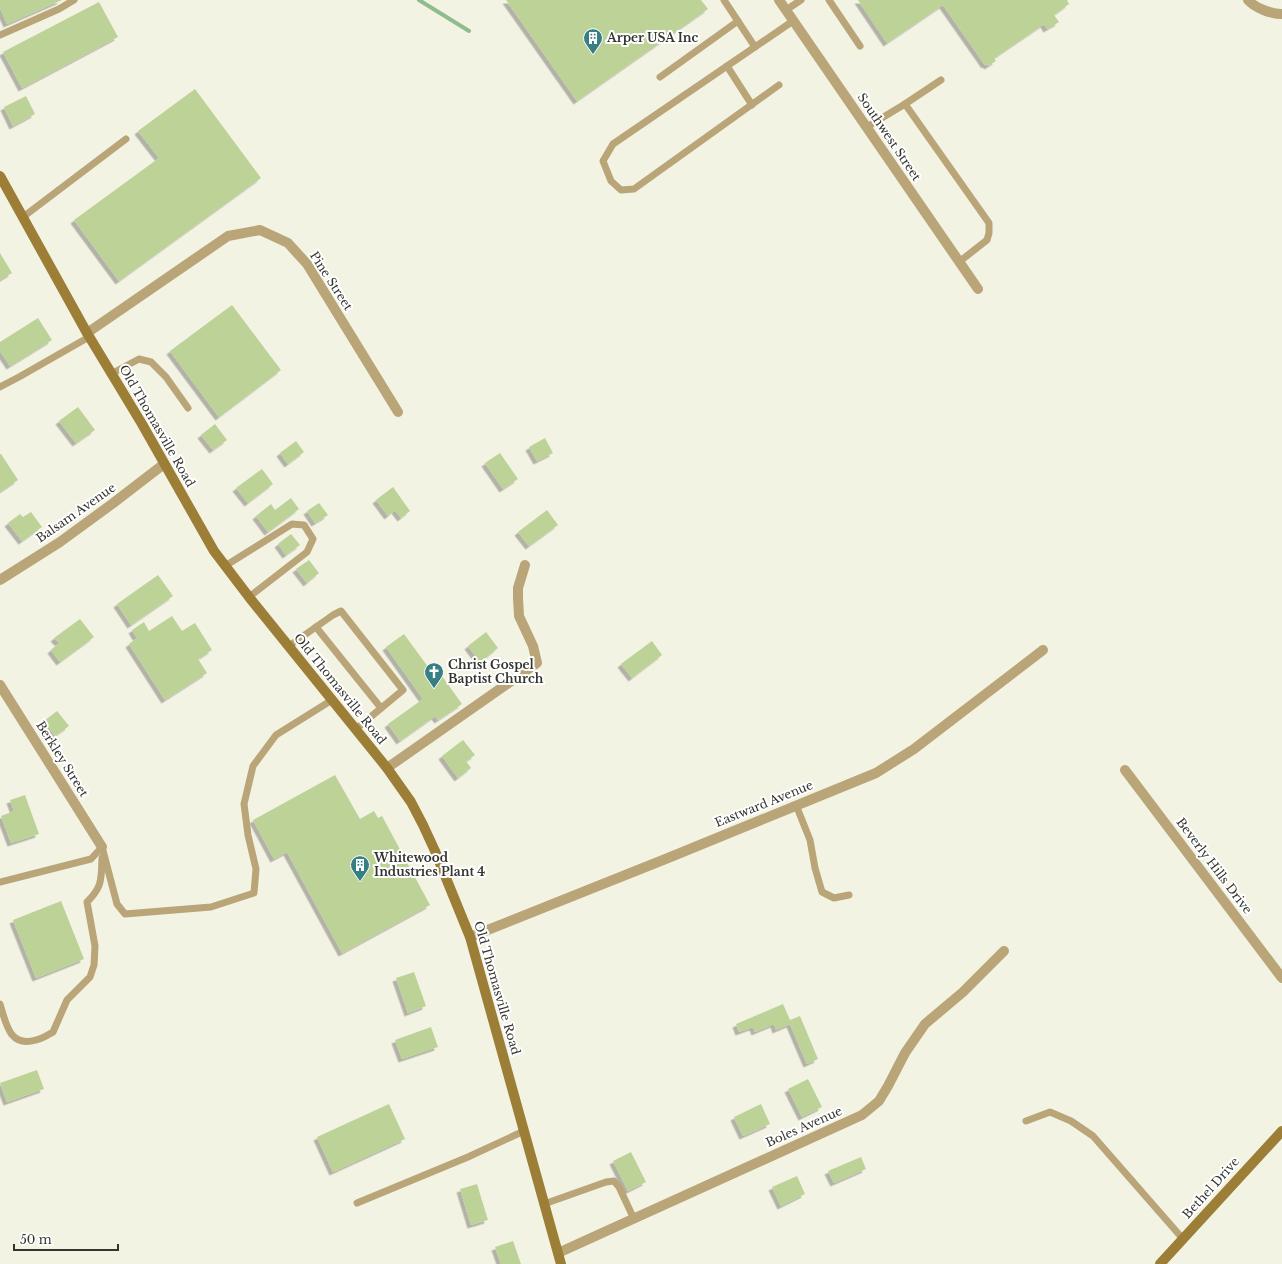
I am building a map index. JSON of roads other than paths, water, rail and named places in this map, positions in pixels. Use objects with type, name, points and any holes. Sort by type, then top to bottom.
[{"type":"street","name":"Southwest Street","points":[[779,0],[978,289]]},
{"type":"street","points":[[1248,0],[1253,6],[1277,14],[1282,14]]},
{"type":"street","name":"Old Thomasville Road","points":[[0,176],[88,335],[214,551],[249,597],[387,768],[410,802],[423,825],[436,851],[470,937],[561,1264]]},
{"type":"street","name":"Pine Street","points":[[88,335],[228,236],[260,230],[288,243],[307,264],[398,412]]},
{"type":"street","name":"Balsam Avenue","points":[[0,580],[60,542],[164,464]]},
{"type":"street","points":[[387,768],[537,663],[533,646],[523,627],[520,616],[518,588],[525,565]]},
{"type":"street","name":"Eastward Avenue","points":[[470,937],[796,806],[876,772],[914,749],[1043,650]]},
{"type":"street","name":"Berkley Street","points":[[0,685],[102,848]]},
{"type":"street","name":"Beverly Hills Drive","points":[[1125,770],[1282,978]]},
{"type":"street","name":"Boles Avenue","points":[[558,1253],[862,1114],[879,1101],[905,1053],[925,1024],[963,992],[1004,951]]},
{"type":"street","name":"Bethel Drive","points":[[1160,1264],[1282,1130]]},
{"type":"lane","points":[[0,35],[59,9],[74,0]]},
{"type":"lane","points":[[724,0],[755,47]]},
{"type":"lane","points":[[786,10],[801,0]]},
{"type":"lane","points":[[829,0],[860,46]]},
{"type":"lane","points":[[660,77],[738,21]]},
{"type":"lane","points":[[779,85],[634,189],[622,190],[611,181],[603,161],[613,144],[793,21]]},
{"type":"lane","points":[[727,66],[752,105]]},
{"type":"lane","points":[[867,127],[941,80]]},
{"type":"lane","points":[[905,104],[988,223],[989,233],[987,240],[959,262]]},
{"type":"lane","points":[[23,217],[126,139]]},
{"type":"lane","points":[[0,387],[88,335]]},
{"type":"lane","points":[[111,374],[140,359],[150,362],[166,377],[188,408]]},
{"type":"lane","points":[[225,566],[292,524],[304,525],[313,539],[307,552],[249,597]]},
{"type":"lane","points":[[289,646],[341,611],[403,690],[356,729]]},
{"type":"lane","points":[[316,627],[381,708]]},
{"type":"lane","points":[[102,848],[117,904],[125,914],[210,907],[254,893],[256,869],[248,834],[244,804],[254,766],[276,735],[332,700]]},
{"type":"lane","points":[[796,806],[810,840],[815,868],[822,892],[834,898],[849,895]]},
{"type":"lane","points":[[0,882],[91,859],[102,848]]},
{"type":"lane","points":[[0,1004],[12,1036],[21,1042],[36,1040],[53,1032],[67,1000],[90,977],[94,965],[95,946],[87,902],[96,893],[102,880],[102,848]]},
{"type":"lane","points":[[1026,1121],[1050,1112],[1070,1121],[1093,1136],[1183,1239]]},
{"type":"lane","points":[[357,1203],[524,1132]]},
{"type":"lane","points":[[544,1204],[606,1182],[614,1181],[619,1187],[634,1219]]},
{"type":"waterway","points":[[419,0],[469,31]]},
{"type":"place","name":"Arper USA Inc","points":[[593,55]]},
{"type":"place","name":"Christ Gospel Baptist Church","points":[[434,689]]},
{"type":"place","name":"Whitewood Industries Plant 4","points":[[360,882]]}]
